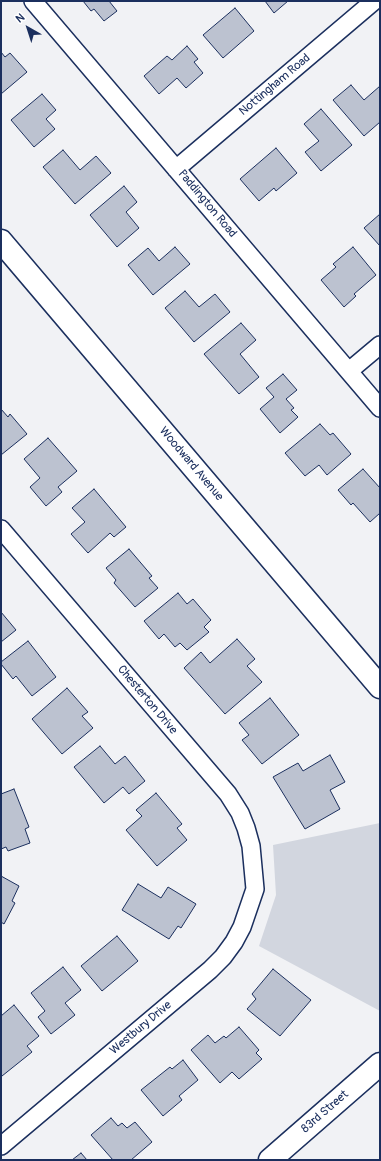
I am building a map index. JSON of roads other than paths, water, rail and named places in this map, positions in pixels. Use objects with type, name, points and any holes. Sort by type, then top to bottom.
[{"type":"main road","name":"Woodward Avenue","points":[[1,241],[380,687]]},
{"type":"main road","name":"83rd Street","points":[[270,1160],[380,1064]]},
{"type":"street","name":"Paddington Road","points":[[33,1],[380,408]]},
{"type":"street","name":"Nottingham Road","points":[[176,169],[374,1]]},
{"type":"street","points":[[349,372],[380,345]]},
{"type":"street","name":"Chesterton Drive","points":[[1,529],[228,794],[240,813],[246,828],[251,846],[255,889]]},
{"type":"street","name":"Westbury Drive","points":[[1,1146],[210,970],[223,957],[234,942],[242,927],[255,889]]}]
